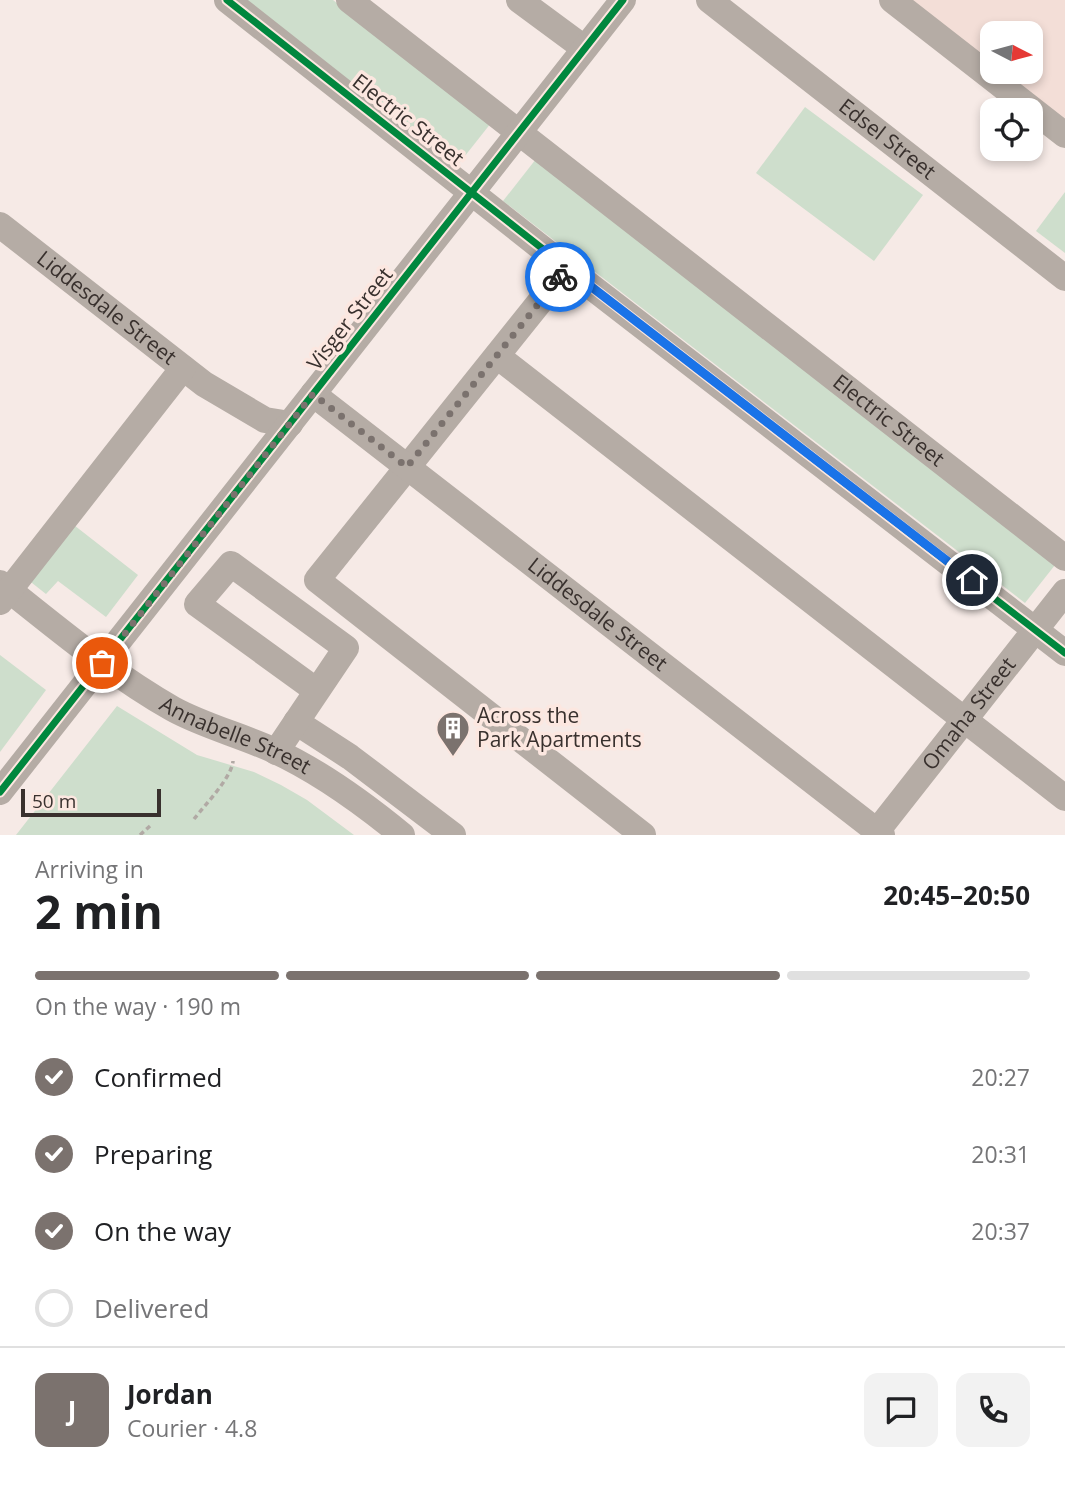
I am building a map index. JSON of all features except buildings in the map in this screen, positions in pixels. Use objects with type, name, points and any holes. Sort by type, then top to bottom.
[{"type":"street","name":"Electric Street","points":[[227,0],[567,268],[1065,653]]},
{"type":"street","name":"Electric Street","points":[[349,0],[1065,558]]},
{"type":"street","points":[[519,0],[584,48]]},
{"type":"street","name":"Visger Street","points":[[0,792],[623,0]]},
{"type":"street","name":"Edsel Street","points":[[709,0],[1065,278]]},
{"type":"street","points":[[891,0],[1065,135]]},
{"type":"street","name":"Liddesdale Street","points":[[0,225],[204,384],[265,420],[290,424]]},
{"type":"street","points":[[567,268],[317,580],[643,835]]},
{"type":"street","points":[[498,356],[1065,798]]},
{"type":"street","points":[[3,592],[183,368]]},
{"type":"street","name":"Liddesdale Street","points":[[313,394],[878,834]]},
{"type":"street","points":[[317,691],[197,604],[231,564],[346,648]]},
{"type":"street","name":"Annabelle Street","points":[[3,592],[129,682],[176,710],[276,752],[341,789],[402,835]]},
{"type":"street","name":"Omaha Street","points":[[878,834],[964,719],[1065,593]]},
{"type":"street","points":[[276,752],[346,648],[360,638],[375,642],[623,835]]},
{"type":"street","points":[[296,722],[350,757],[453,835]]},
{"type":"path","points":[[194,819],[233,767],[233,761]]},
{"type":"path","points":[[140,835],[150,826]]},
{"type":"shaded area","points":[[892,0],[1065,0],[1065,135],[1043,118],[1043,98],[1018,98],[1000,84],[1043,84],[1043,21],[980,21],[980,69]]},
{"type":"green space","points":[[243,0],[333,0],[491,123],[457,166]]},
{"type":"green space","points":[[805,107],[923,195],[874,261],[756,173]]},
{"type":"green space","points":[[536,159],[1055,565],[1025,603],[503,201]]},
{"type":"green space","points":[[1065,192],[1065,253],[1036,231]]},
{"type":"green space","points":[[70,522],[138,575],[106,617],[58,581],[46,594],[27,579]]},
{"type":"green space","points":[[0,655],[46,690],[0,752]]},
{"type":"green space","points":[[117,706],[197,755],[254,772],[281,785],[307,800],[354,835],[16,835]]},
{"type":"cycle path","points":[[227,0],[567,268],[1065,653]]},
{"type":"cycle path","points":[[0,792],[623,0]]},
{"type":"way so far","points":[[102,663],[313,394],[407,467],[560,277]]},
{"type":"place","name":"Across the Park Apartments","points":[[453,758]]},
{"type":"route","points":[[560,277],[567,268],[972,580]]}]
